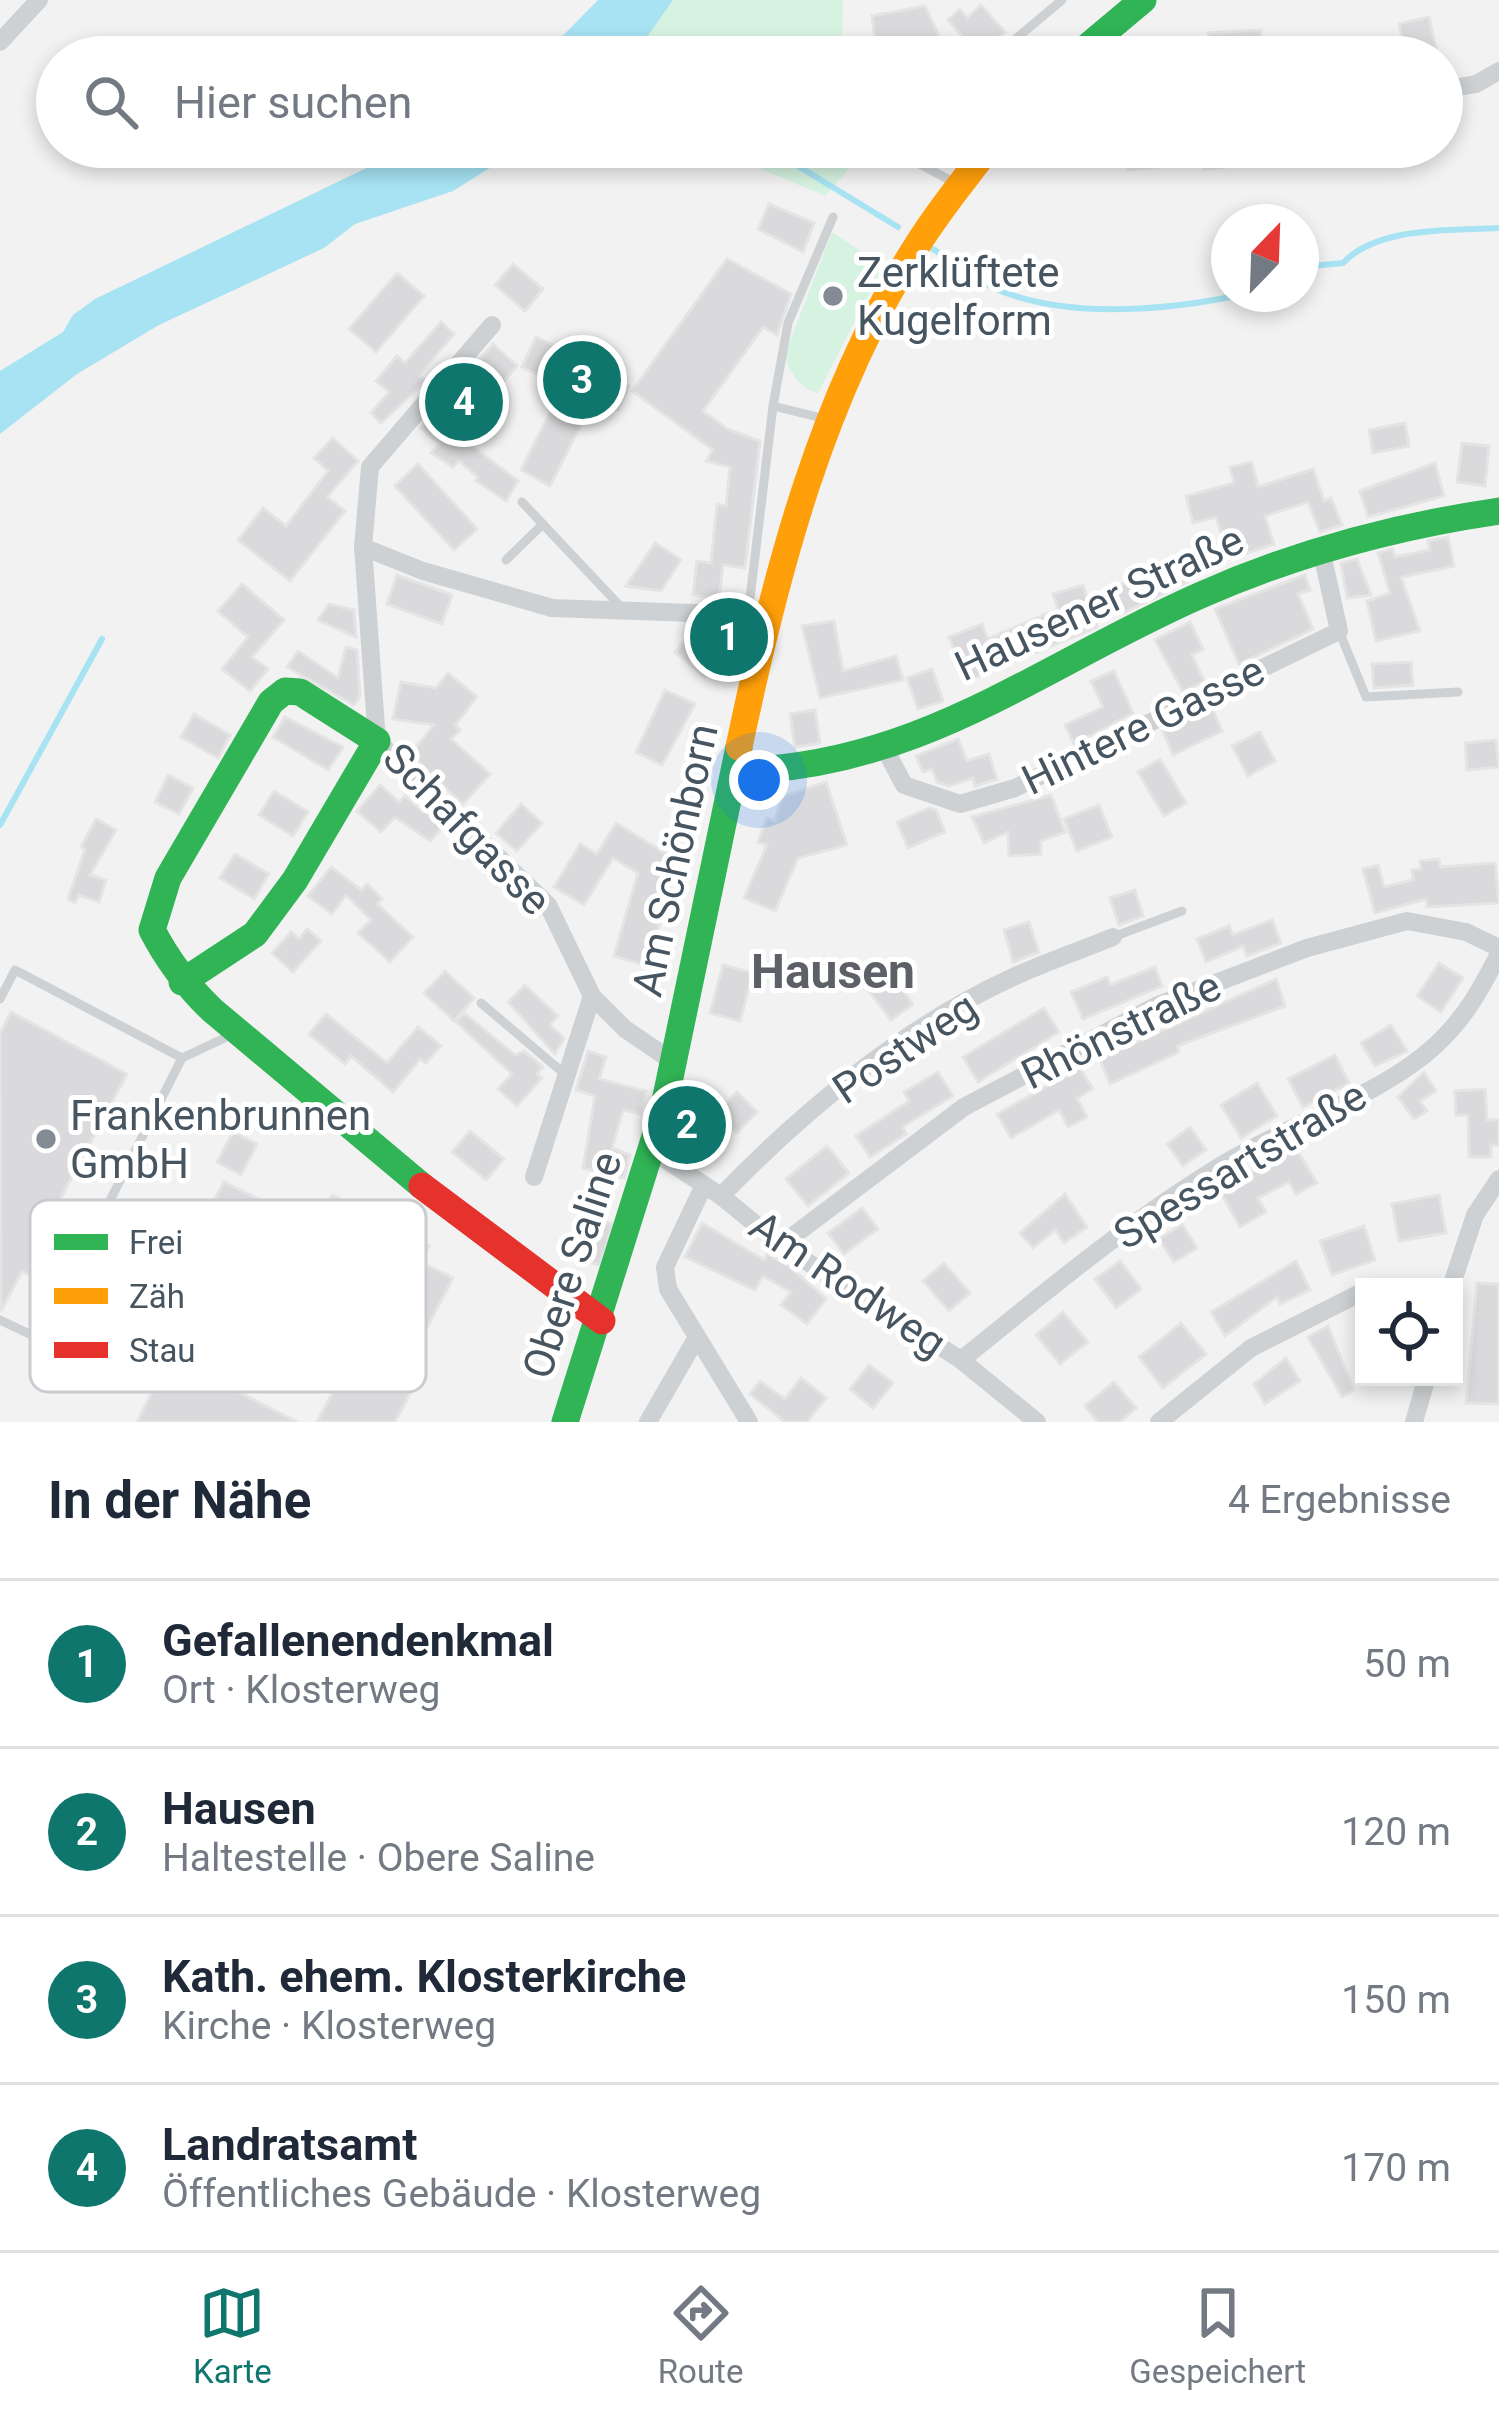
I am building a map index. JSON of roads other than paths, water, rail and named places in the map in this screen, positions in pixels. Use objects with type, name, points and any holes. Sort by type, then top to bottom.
[{"type":"street","points":[[0,42],[39,0]]},
{"type":"street","points":[[1100,36],[1143,0]]},
{"type":"street","points":[[1463,83],[1499,71]]},
{"type":"street","name":"Am Schönborn","points":[[675,1063],[737,771],[758,620],[830,420],[900,269],[971,168]]},
{"type":"street","name":"Schafgasse","points":[[492,325],[370,467],[363,547],[377,741],[548,905],[592,996],[625,1029],[675,1063]]},
{"type":"street","name":"Hausener Straße","points":[[737,771],[782,775],[884,747],[1037,682],[1198,597],[1322,549],[1385,528],[1499,511]]},
{"type":"street","points":[[363,547],[423,571],[552,608],[758,620]]},
{"type":"street","points":[[1322,549],[1339,631]]},
{"type":"street","name":"Hintere Gasse","points":[[884,747],[904,784],[960,804],[1015,788],[1339,631]]},
{"type":"street","points":[[182,982],[255,934],[296,880],[377,741],[300,692],[286,691],[271,702],[168,878],[152,930],[182,982],[238,1032],[504,1252],[602,1321]]},
{"type":"street","name":"Rhönstraße","points":[[781,1246],[964,1107],[1156,1006],[1307,948],[1407,920],[1466,932],[1499,951]]},
{"type":"street","name":"Postweg","points":[[697,1337],[668,1289],[665,1267],[713,1190],[919,1031],[1007,980],[1113,937]]},
{"type":"street","name":"Spessartstraße","points":[[962,1360],[1108,1241],[1228,1161],[1397,1072],[1440,1043],[1470,1008],[1499,951]]},
{"type":"street","points":[[534,1178],[592,996]]},
{"type":"street","name":"Obere Saline","points":[[565,1422],[654,1152],[675,1063]]},
{"type":"street","name":"Am Rodweg","points":[[654,1152],[713,1190],[781,1246],[962,1360],[1037,1422]]},
{"type":"street","points":[[1454,1278],[1475,1215],[1499,1179]]},
{"type":"street","points":[[1160,1422],[1251,1348],[1355,1296]]},
{"type":"street","points":[[649,1422],[697,1337],[749,1422]]},
{"type":"street","points":[[1414,1422],[1424,1386]]},
{"type":"lane","points":[[1019,36],[1062,0]]},
{"type":"lane","points":[[927,168],[957,184]]},
{"type":"lane","points":[[758,620],[773,406],[788,323],[833,217]]},
{"type":"lane","points":[[773,406],[830,420]]},
{"type":"lane","points":[[521,502],[624,610]]},
{"type":"lane","points":[[506,560],[543,524]]},
{"type":"lane","points":[[1339,631],[1366,698],[1458,692]]},
{"type":"lane","points":[[1113,937],[1182,911]]},
{"type":"lane","points":[[0,999],[15,970],[182,1058]]},
{"type":"lane","points":[[482,1003],[567,1076]]},
{"type":"lane","points":[[110,1200],[182,1058],[238,1032]]},
{"type":"lane","points":[[0,1320],[30,1334]]},
{"type":"water","points":[[598,0],[673,0],[648,36],[563,36]]},
{"type":"water","points":[[366,168],[490,168],[453,191],[355,224],[324,248],[159,325],[77,374],[0,434],[0,371],[63,332],[73,315],[95,299]]},
{"type":"waterway","points":[[801,168],[898,227]]},
{"type":"waterway","points":[[1319,265],[1343,263],[1375,242],[1395,236],[1499,228]]},
{"type":"waterway","points":[[933,249],[996,289],[1055,305],[1153,308],[1211,300]]},
{"type":"waterway","points":[[0,825],[102,639]]},
{"type":"place","name":"Zerklüftete Kugelform","points":[[833,296]]},
{"type":"place","name":"Kath. ehem. Klosterkirche","points":[[582,380]]},
{"type":"place","name":"Landratsamt","points":[[464,402]]},
{"type":"place","name":"Gefallenendenkmal","points":[[729,637]]},
{"type":"place","name":"Hausen","points":[[687,1125]]},
{"type":"place","name":"Frankenbrunnen GmbH","points":[[46,1139]]},
{"type":"district","name":"Hausen","points":[[833,971]]}]
